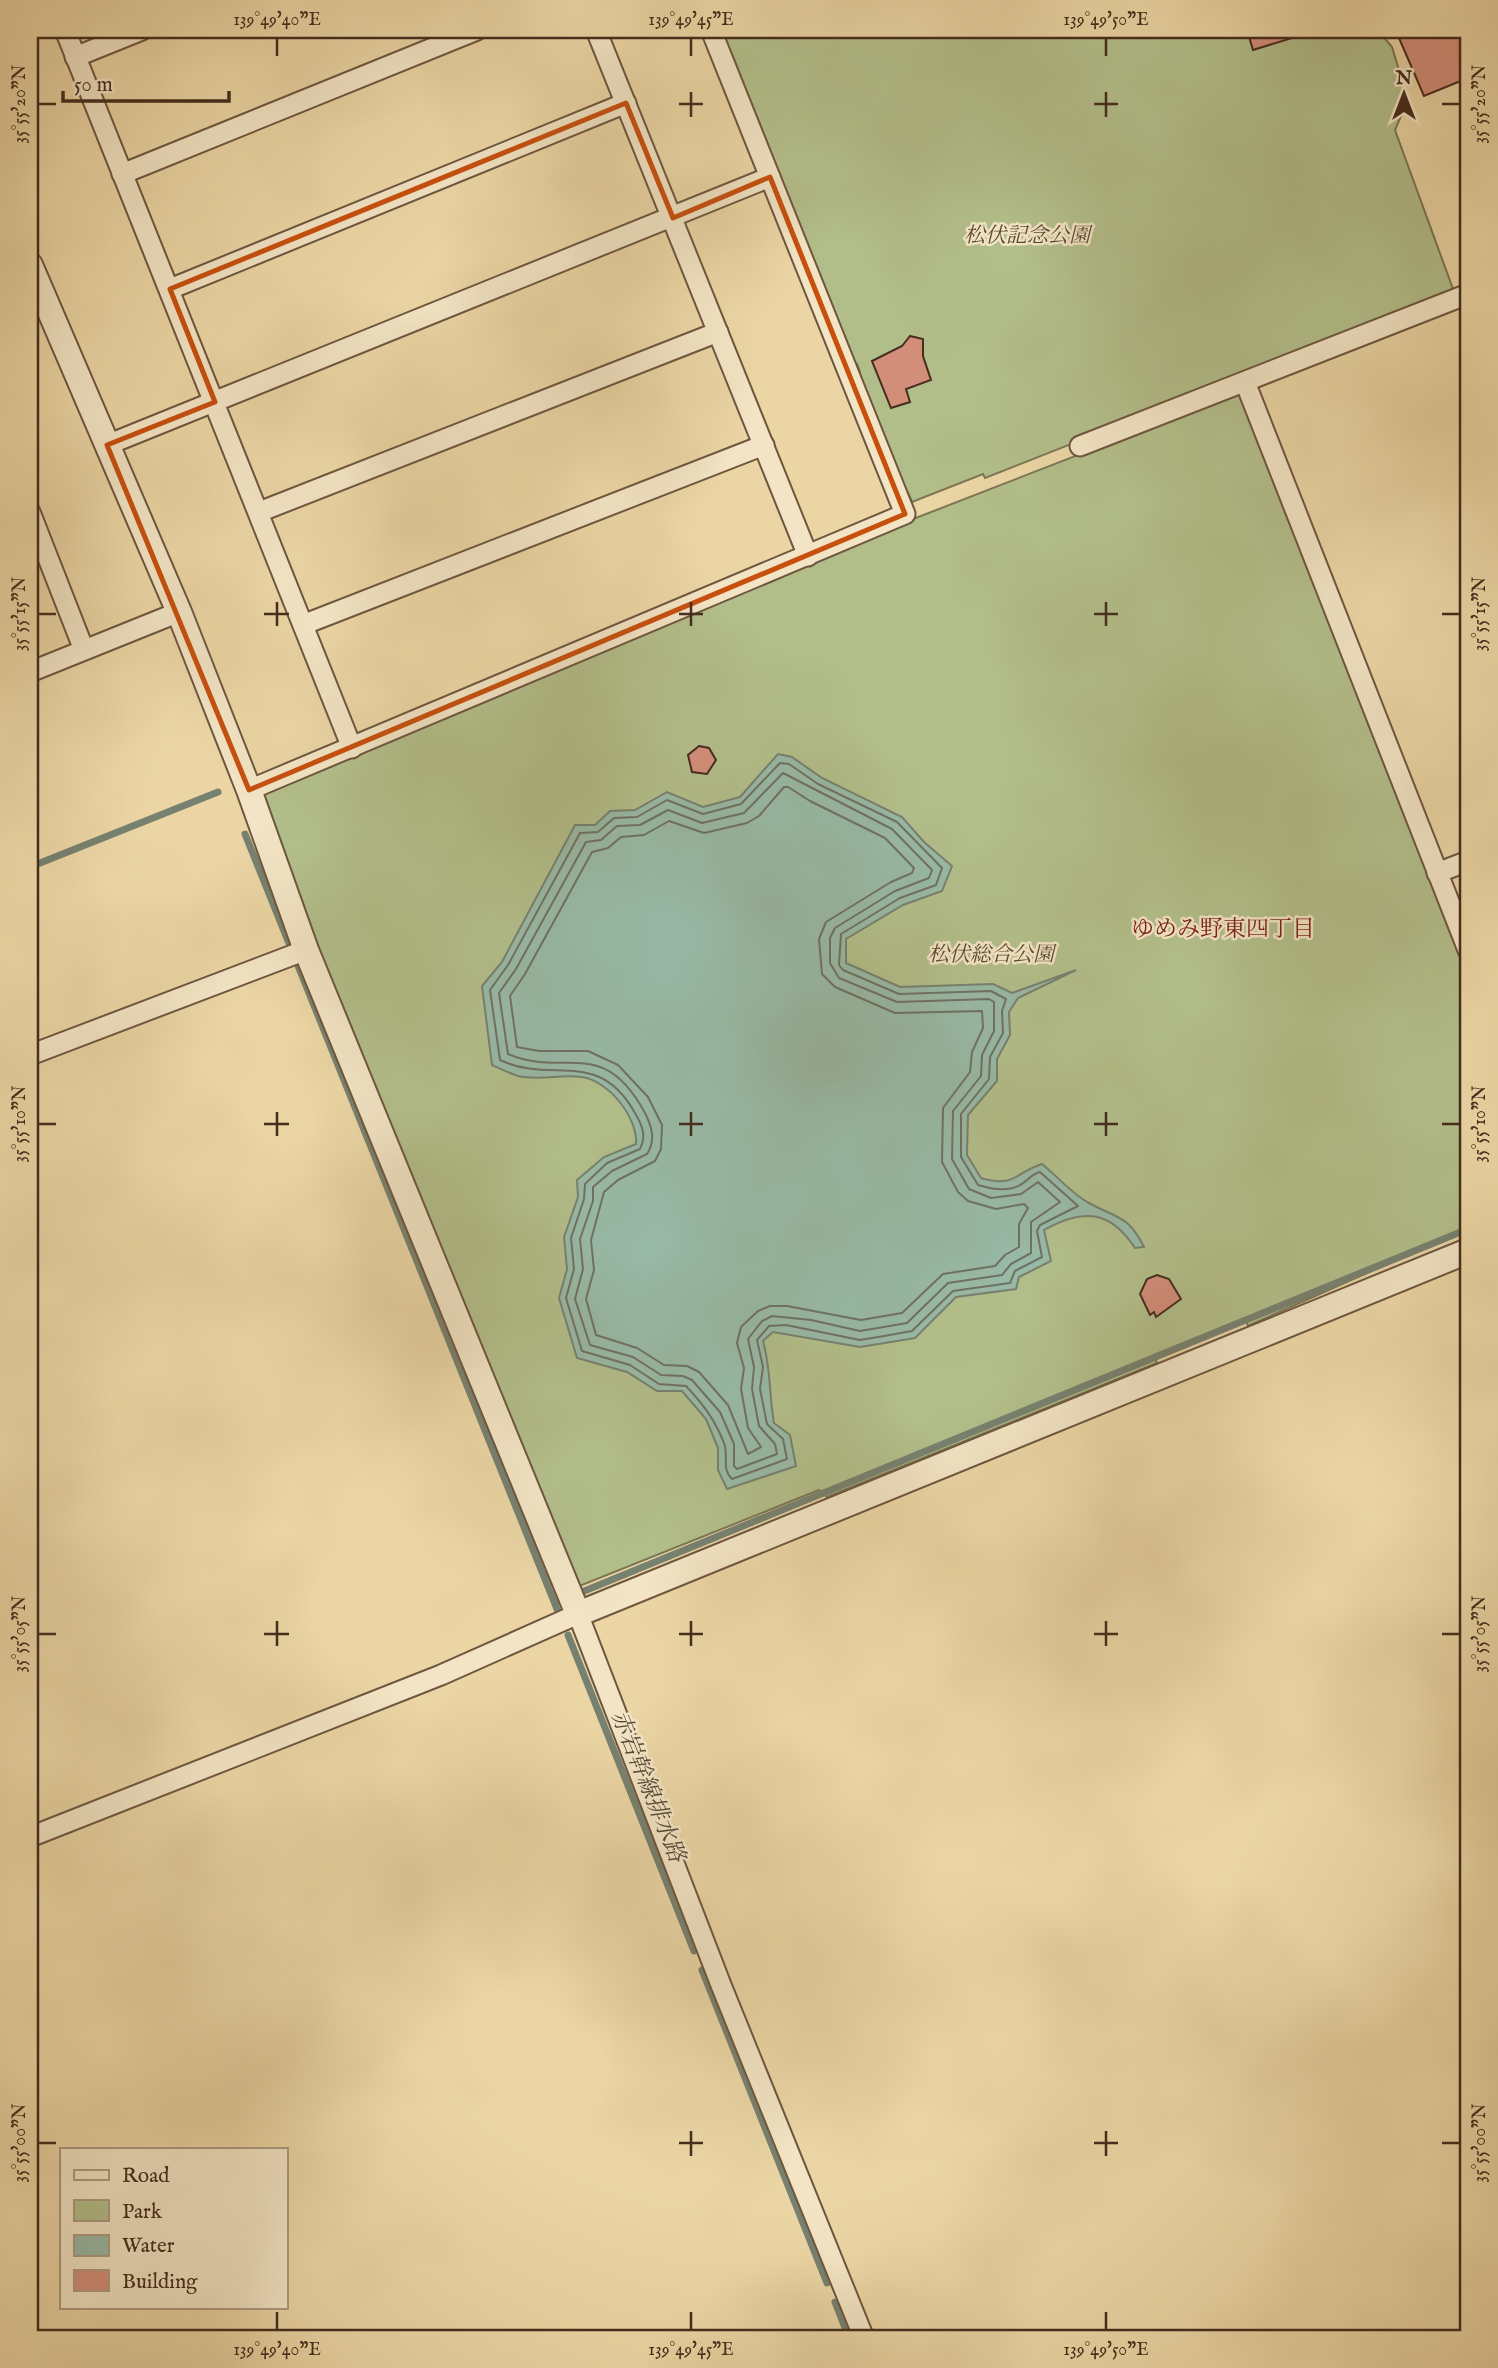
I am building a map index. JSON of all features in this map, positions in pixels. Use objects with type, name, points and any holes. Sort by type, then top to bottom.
[{"type":"street","points":[[65,30],[305,624],[352,748]]},
{"type":"street","points":[[75,57],[142,30]]},
{"type":"street","points":[[122,173],[477,30]]},
{"type":"street","points":[[596,30],[808,556]]},
{"type":"street","points":[[250,790],[905,514],[711,30]]},
{"type":"street","points":[[170,289],[626,103]]},
{"type":"street","points":[[107,445],[770,177]]},
{"type":"street","points":[[30,265],[179,612],[250,790],[299,953],[578,1614],[726,1998],[864,2338]]},
{"type":"street","points":[[1080,446],[1468,294]]},
{"type":"street","points":[[259,512],[719,332]]},
{"type":"street","points":[[1245,382],[1468,950]]},
{"type":"street","points":[[305,624],[764,445]]},
{"type":"street","points":[[30,512],[84,650]]},
{"type":"street","points":[[30,672],[179,612]]},
{"type":"street","points":[[1437,873],[1468,860]]},
{"type":"street","points":[[30,1055],[299,953]]},
{"type":"street","points":[[30,1837],[429,1681],[578,1614],[1468,1251]]},
{"type":"highlighted area","points":[[626,103],[673,218],[770,177],[905,514],[249,790],[107,445],[215,402],[170,289]]},
{"type":"green space","name":"松伏記念公園","points":[[719,30],[1378,30],[1392,47],[1408,100],[1395,130],[1453,289],[1430,298],[1431,302],[985,478],[983,474],[912,502],[908,493],[901,495],[856,375],[860,372],[857,364],[853,366]]},
{"type":"green space","name":"松伏総合公園","points":[[1240,392],[1468,970],[1468,1228],[1248,1326],[1245,1318],[1154,1355],[1157,1363],[827,1497],[819,1490],[567,1591],[255,795],[908,521]]},
{"type":"water","points":[[778,754],[792,757],[822,778],[902,817],[924,842],[952,866],[942,891],[903,905],[846,939],[846,963],[900,987],[993,984],[1012,993],[1076,970],[1018,998],[1009,1012],[1010,1035],[997,1059],[997,1081],[968,1115],[967,1155],[981,1178],[992,1181],[1014,1178],[1042,1164],[1083,1199],[1127,1223],[1144,1247],[1135,1248],[1126,1235],[1106,1220],[1083,1216],[1071,1218],[1044,1230],[1051,1261],[1019,1277],[1016,1289],[956,1297],[915,1338],[860,1347],[773,1332],[763,1341],[774,1423],[790,1435],[796,1466],[727,1489],[718,1470],[718,1448],[706,1419],[682,1391],[657,1391],[627,1372],[577,1358],[559,1298],[567,1269],[564,1237],[578,1197],[577,1180],[604,1157],[636,1144],[635,1134],[620,1102],[592,1080],[574,1076],[526,1077],[492,1065],[482,986],[502,962],[575,825],[595,825],[610,811],[635,810],[667,792],[703,807],[740,797]]},
{"type":"building","points":[[1247,30],[1304,30],[1305,34],[1253,50]]},
{"type":"building","points":[[1419,30],[1468,30],[1468,78],[1424,96],[1399,38]]},
{"type":"building","points":[[910,336],[923,339],[923,356],[931,380],[906,389],[910,402],[891,408],[872,361],[902,346]]},
{"type":"building","points":[[699,746],[709,748],[716,760],[707,774],[692,772],[688,755]]},
{"type":"building","points":[[1157,1275],[1169,1279],[1181,1299],[1156,1317],[1154,1312],[1150,1315],[1140,1294],[1147,1279]]},
{"type":"waterway","points":[[30,867],[218,792]]},
{"type":"waterway","points":[[245,834],[559,1614]]},
{"type":"waterway","points":[[555,1603],[1468,1229]]},
{"type":"waterway","name":"赤岩幹線排水路","points":[[568,1635],[694,1951]]},
{"type":"waterway","name":"赤岩幹線排水路","points":[[702,1970],[827,2283]]},
{"type":"waterway","name":"赤岩幹線排水路","points":[[835,2302],[849,2338]]},
{"type":"district","name":"ゆめみ野東四丁目","points":[[1223,928]]}]
